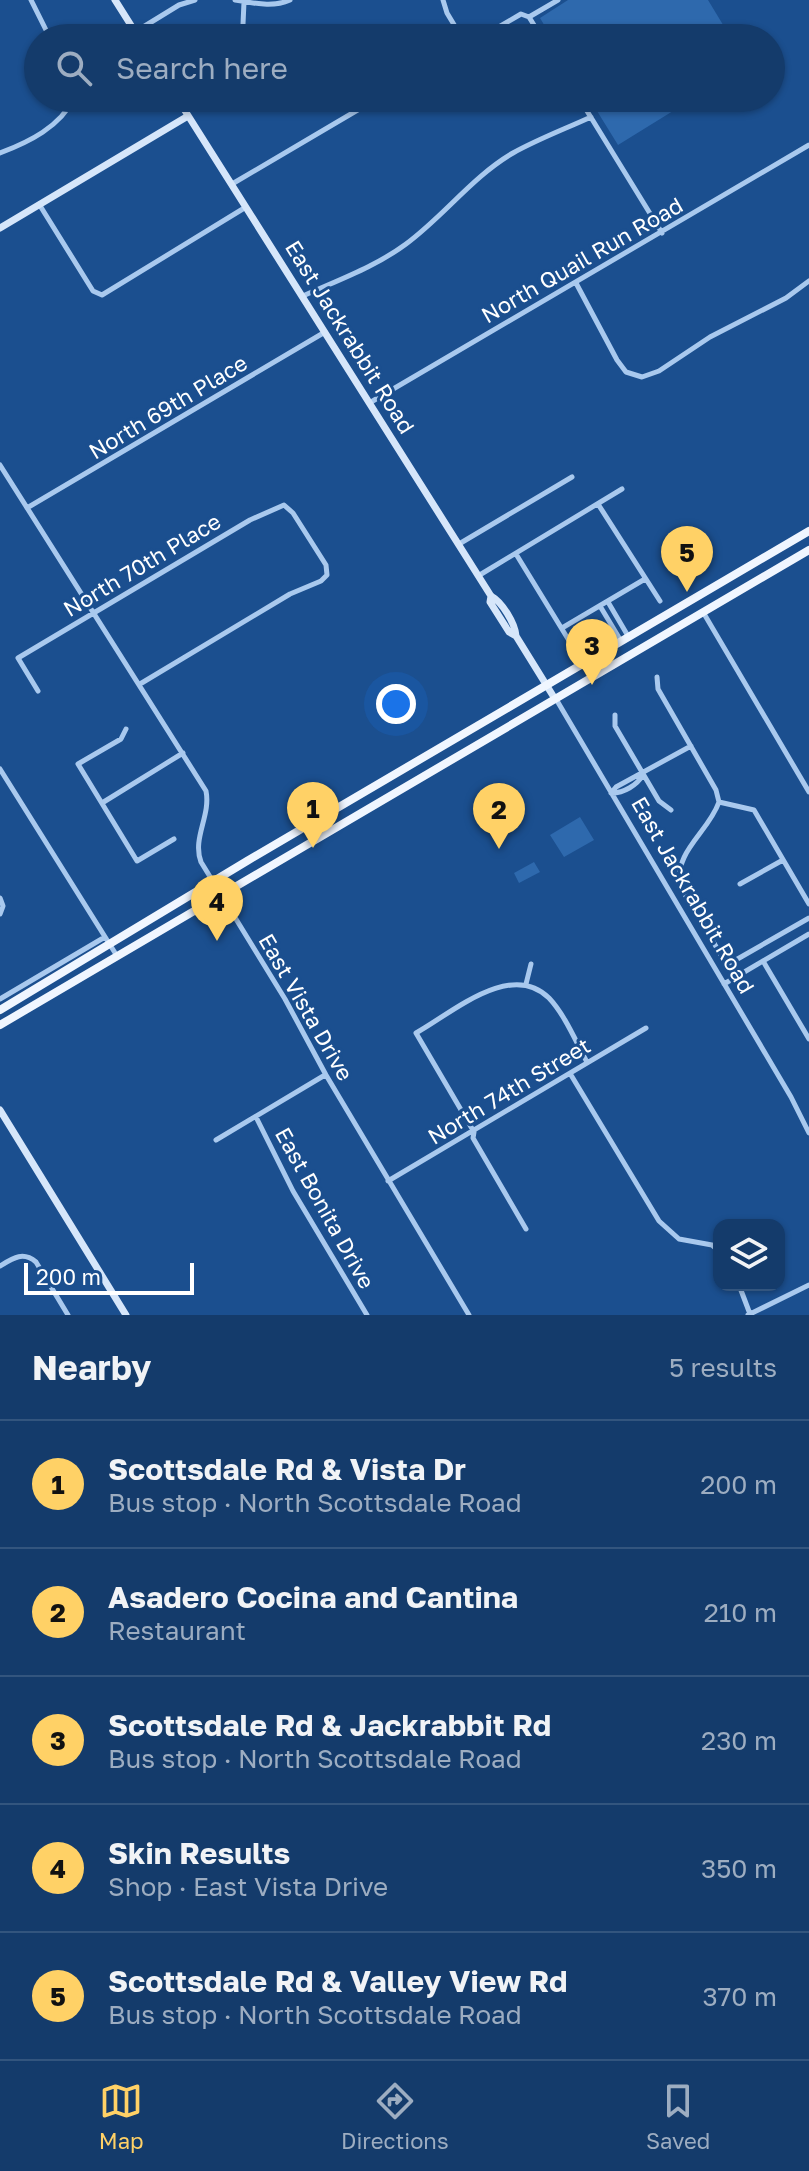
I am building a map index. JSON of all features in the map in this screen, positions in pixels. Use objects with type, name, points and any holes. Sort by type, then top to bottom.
[{"type":"main road","points":[[0,1010],[108,941],[809,531]]},
{"type":"main road","points":[[0,1025],[809,550]]},
{"type":"main road","points":[[429,754],[437,768]]},
{"type":"main road","points":[[393,775],[400,790]]},
{"type":"street","points":[[31,0],[43,24]]},
{"type":"street","points":[[115,0],[130,24]]},
{"type":"street","points":[[152,24],[179,5],[195,0]]},
{"type":"street","points":[[235,0],[290,0]]},
{"type":"street","points":[[443,0],[454,24]]},
{"type":"street","points":[[529,17],[558,0]]},
{"type":"street","points":[[243,24],[244,2]]},
{"type":"street","points":[[504,24],[521,14],[529,17],[533,24]]},
{"type":"street","points":[[0,153],[42,133],[66,112]]},
{"type":"street","name":"East Jackrabbit Road","points":[[186,112],[371,402],[491,596],[490,602],[509,632],[516,636],[555,699],[791,1097],[809,1133]]},
{"type":"street","points":[[232,184],[354,112]]},
{"type":"street","points":[[588,112],[662,233]]},
{"type":"street","points":[[0,228],[188,116]]},
{"type":"street","points":[[303,296],[378,262],[407,243],[472,183],[513,153],[591,117]]},
{"type":"street","name":"North Quail Run Road","points":[[371,402],[809,145]]},
{"type":"street","points":[[39,204],[93,291],[102,295],[246,207]]},
{"type":"street","points":[[576,283],[617,360],[626,372],[642,377],[659,371],[710,337],[786,298],[809,281]]},
{"type":"street","name":"North 69th Place","points":[[27,508],[325,332]]},
{"type":"street","name":"East Vista Drive","points":[[0,466],[206,791],[208,802],[197,846],[201,862],[285,999],[326,1075],[469,1315]]},
{"type":"street","points":[[459,544],[572,477]]},
{"type":"street","points":[[478,576],[622,489]]},
{"type":"street","points":[[598,504],[660,601]]},
{"type":"street","name":"North 70th Place","points":[[38,691],[18,658],[250,520],[284,505],[293,513],[326,565],[327,575],[140,684]]},
{"type":"street","points":[[516,554],[576,652]]},
{"type":"street","points":[[562,628],[645,579]]},
{"type":"street","points":[[608,602],[625,639]]},
{"type":"street","points":[[600,606],[625,639]]},
{"type":"street","points":[[703,612],[809,792]]},
{"type":"street","points":[[657,677],[658,689],[716,790],[719,802],[715,813],[690,846],[678,872],[680,886],[727,965],[809,918]]},
{"type":"street","points":[[615,715],[615,726],[643,774],[659,801],[671,810]]},
{"type":"street","points":[[126,729],[121,739],[78,764],[137,861],[174,839]]},
{"type":"street","points":[[611,793],[619,793],[633,785],[643,774],[691,746]]},
{"type":"street","points":[[102,803],[183,753]]},
{"type":"street","points":[[0,769],[117,956]]},
{"type":"street","points":[[719,802],[754,810],[809,904]]},
{"type":"street","points":[[740,884],[783,860]]},
{"type":"street","points":[[0,898],[1,912]]},
{"type":"street","points":[[724,984],[809,934]]},
{"type":"street","points":[[0,999],[108,941]]},
{"type":"street","points":[[763,961],[809,1039]]},
{"type":"street","points":[[526,984],[531,964]]},
{"type":"street","points":[[526,1229],[416,1033],[500,986],[526,984],[551,1001],[587,1062]]},
{"type":"street","name":"North 74th Street","points":[[388,1181],[646,1028]]},
{"type":"street","points":[[216,1140],[326,1075]]},
{"type":"street","points":[[571,1075],[659,1221],[679,1239],[713,1246]]},
{"type":"street","points":[[0,1110],[126,1315]]},
{"type":"street","name":"East Bonita Drive","points":[[256,1117],[293,1191],[367,1315]]},
{"type":"street","points":[[0,1266],[22,1255],[36,1262],[68,1315]]},
{"type":"street","points":[[741,1291],[750,1315],[809,1285]]},
{"type":"shaded area","points":[[568,0],[708,0],[723,24],[544,24],[540,18]]},
{"type":"shaded area","points":[[598,112],[671,112],[618,145]]},
{"type":"shaded area","points":[[580,817],[594,840],[564,857],[550,835]]},
{"type":"shaded area","points":[[534,862],[540,872],[519,883],[514,873]]},
{"type":"place","name":"Scottsdale Rd & Valley View Rd","points":[[687,592]]},
{"type":"place","name":"Scottsdale Rd & Jackrabbit Rd","points":[[592,685]]},
{"type":"place","name":"Scottsdale Rd & Vista Dr","points":[[313,848]]},
{"type":"place","name":"Asadero Cocina and Cantina","points":[[499,849]]},
{"type":"place","name":"Skin Results","points":[[217,941]]}]
